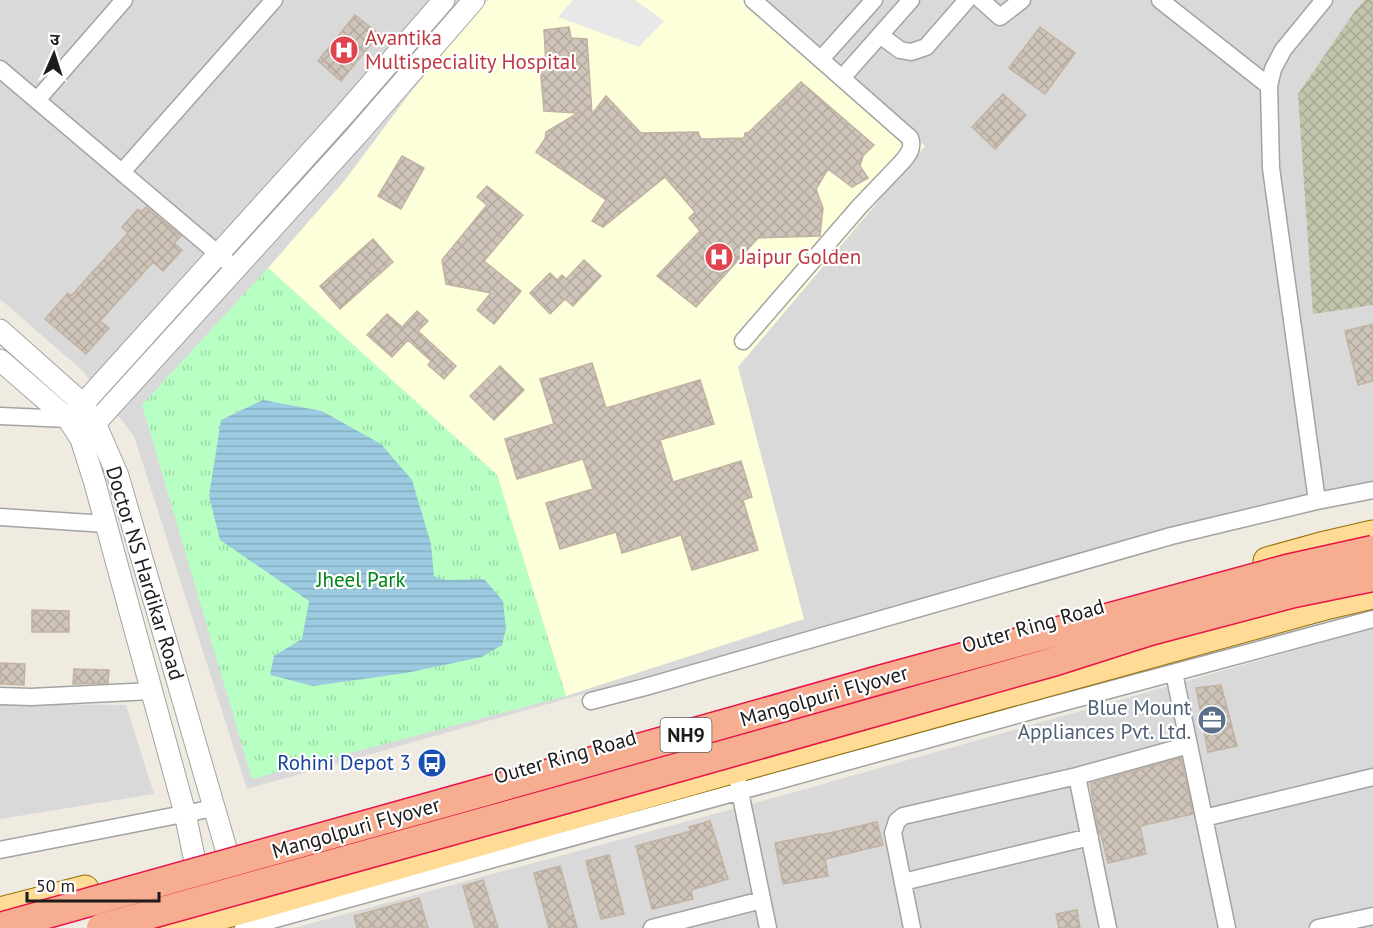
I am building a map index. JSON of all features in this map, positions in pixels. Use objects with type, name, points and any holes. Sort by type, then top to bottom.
[{"type":"highway","name":"Mangolpuri Flyover","points":[[0,927],[883,679],[1287,569],[1373,550]]},
{"type":"highway","name":"Mangolpuri Flyover","points":[[101,928],[589,793],[1056,661],[1150,632],[1294,593],[1373,577]]},
{"type":"main road","name":"Outer Ring Road","points":[[0,911],[195,862],[1321,546],[1373,534]]},
{"type":"main road","points":[[174,928],[396,866],[738,780],[1329,605],[1373,595]]},
{"type":"main road","points":[[372,812],[396,866]]},
{"type":"main road","points":[[37,902],[43,928]]},
{"type":"street","points":[[37,100],[124,0]]},
{"type":"street","points":[[122,172],[274,0]]},
{"type":"street","points":[[0,416],[76,412],[343,116],[444,0]]},
{"type":"street","points":[[88,431],[356,136],[474,0]]},
{"type":"street","points":[[743,341],[860,206],[902,162],[912,143],[910,138],[753,0]]},
{"type":"street","points":[[820,59],[873,0]]},
{"type":"street","points":[[842,78],[911,0]]},
{"type":"street","points":[[880,35],[900,50],[911,52],[926,47],[966,0]]},
{"type":"street","points":[[981,0],[1000,17],[1022,0]]},
{"type":"street","points":[[1160,0],[1269,86]]},
{"type":"street","points":[[1317,501],[1271,168],[1269,86],[1273,69],[1283,50],[1324,0]]},
{"type":"street","points":[[0,69],[236,269]]},
{"type":"street","name":"Doctor NS Hardikar Road","points":[[0,330],[76,412],[118,476],[227,852]]},
{"type":"street","name":"Doctor NS Hardikar Road","points":[[0,360],[76,412]]},
{"type":"street","name":"Doctor NS Hardikar Road","points":[[88,431],[106,524],[185,813],[195,862]]},
{"type":"street","points":[[591,701],[1171,536],[1373,490]]},
{"type":"street","points":[[0,517],[106,524]]},
{"type":"street","points":[[243,928],[738,780],[1174,673],[1373,619]]},
{"type":"street","points":[[1174,673],[1227,928]]},
{"type":"street","points":[[0,696],[31,698],[152,692]]},
{"type":"street","points":[[912,928],[893,833],[897,821],[903,816],[1077,776],[1189,745]]},
{"type":"street","points":[[1077,776],[1108,928]]},
{"type":"street","points":[[1204,818],[1373,777]]},
{"type":"street","points":[[738,780],[768,928]]},
{"type":"street","points":[[0,850],[213,808]]},
{"type":"street","points":[[903,882],[1090,837]]},
{"type":"street","points":[[652,928],[691,923],[762,900]]},
{"type":"street","points":[[1318,928],[1373,915]]},
{"type":"shaded area","points":[[0,0],[1373,0],[1373,487],[775,640],[247,789],[134,436],[84,372],[0,299]]},
{"type":"shaded area","points":[[488,0],[751,0],[925,146],[738,367],[804,619],[566,696],[497,475],[268,268],[345,180],[410,93]]},
{"type":"shaded area","points":[[573,0],[635,0],[664,21],[639,47],[558,17]]},
{"type":"shaded area","points":[[1365,0],[1373,0],[1373,305],[1313,314],[1298,94]]},
{"type":"shaded area","points":[[1373,628],[1373,928],[294,928],[795,792]]},
{"type":"shaded area","points":[[0,704],[126,705],[154,794],[0,819]]},
{"type":"green space","name":"Jheel Park","points":[[268,268],[497,475],[566,696],[252,779],[142,405]]},
{"type":"water","points":[[263,400],[322,411],[381,444],[412,480],[431,544],[434,577],[446,580],[484,579],[503,601],[506,629],[502,645],[482,657],[406,673],[313,686],[270,675],[274,656],[302,639],[309,601],[220,540],[209,496],[221,420]]},
{"type":"building","points":[[355,15],[379,34],[341,81],[318,61]]},
{"type":"building","points":[[569,27],[571,38],[587,39],[592,114],[606,96],[641,133],[698,132],[701,139],[744,138],[745,133],[749,132],[801,82],[874,145],[863,156],[860,166],[868,178],[852,187],[828,169],[816,189],[823,208],[820,236],[758,238],[696,307],[657,276],[700,231],[689,218],[695,212],[665,177],[603,227],[592,221],[606,200],[536,152],[545,139],[546,132],[578,113],[544,111],[540,66],[546,66],[544,30]]},
{"type":"building","points":[[1040,27],[1075,53],[1045,94],[1009,68]]},
{"type":"building","points":[[1003,94],[1026,115],[995,149],[972,127]]},
{"type":"building","points":[[402,156],[424,168],[401,209],[378,196]]},
{"type":"building","points":[[487,186],[523,215],[484,261],[521,291],[494,324],[477,310],[491,293],[446,284],[442,260],[487,205],[477,197]]},
{"type":"building","points":[[146,207],[181,236],[174,243],[182,250],[163,271],[153,262],[100,321],[109,328],[86,354],[45,319],[68,293],[71,296],[128,233],[122,227],[138,209],[141,212]]},
{"type":"building","points":[[373,239],[393,262],[340,309],[320,286]]},
{"type":"building","points":[[584,260],[601,276],[573,306],[565,299],[550,314],[530,293],[550,273],[557,280],[562,275],[566,279]]},
{"type":"building","points":[[417,311],[428,321],[418,331],[456,366],[444,379],[428,365],[431,361],[408,340],[392,357],[367,335],[387,314],[402,327]]},
{"type":"building","points":[[1373,324],[1373,381],[1358,385],[1345,331]]},
{"type":"building","points":[[592,363],[606,408],[700,380],[714,424],[660,440],[673,482],[741,461],[752,497],[743,500],[758,550],[692,570],[681,535],[622,553],[616,532],[560,549],[546,503],[593,489],[583,459],[517,479],[505,439],[554,424],[540,379]]},
{"type":"building","points":[[500,366],[524,390],[494,420],[470,396]]},
{"type":"building","points":[[32,610],[69,611],[69,632],[32,632]]},
{"type":"building","points":[[0,663],[25,664],[24,685],[0,684]]},
{"type":"building","points":[[74,669],[109,670],[108,683],[73,684]]},
{"type":"building","points":[[1221,685],[1237,746],[1208,752],[1196,688]]},
{"type":"building","points":[[1181,758],[1193,814],[1140,826],[1146,854],[1108,863],[1099,833],[1091,783]]},
{"type":"building","points":[[710,821],[728,879],[691,890],[693,899],[652,909],[636,846],[691,831],[689,827]]},
{"type":"building","points":[[877,822],[883,845],[825,859],[828,876],[783,884],[775,843]]},
{"type":"building","points":[[609,855],[624,914],[601,919],[586,861]]},
{"type":"building","points":[[560,866],[577,928],[549,928],[534,873]]},
{"type":"building","points":[[483,880],[498,928],[475,928],[463,886]]},
{"type":"building","points":[[419,898],[428,928],[357,928],[354,916]]},
{"type":"building","points":[[1077,910],[1080,928],[1059,928],[1056,914]]},
{"type":"place","name":"Avantika Multispeciality Hospital","points":[[344,50]]},
{"type":"place","name":"Jaipur Golden","points":[[719,257]]},
{"type":"place","name":"Blue Mount Appliances Pvt. Ltd.","points":[[1212,720]]},
{"type":"place","name":"Rohini Depot 3","points":[[432,763]]}]
